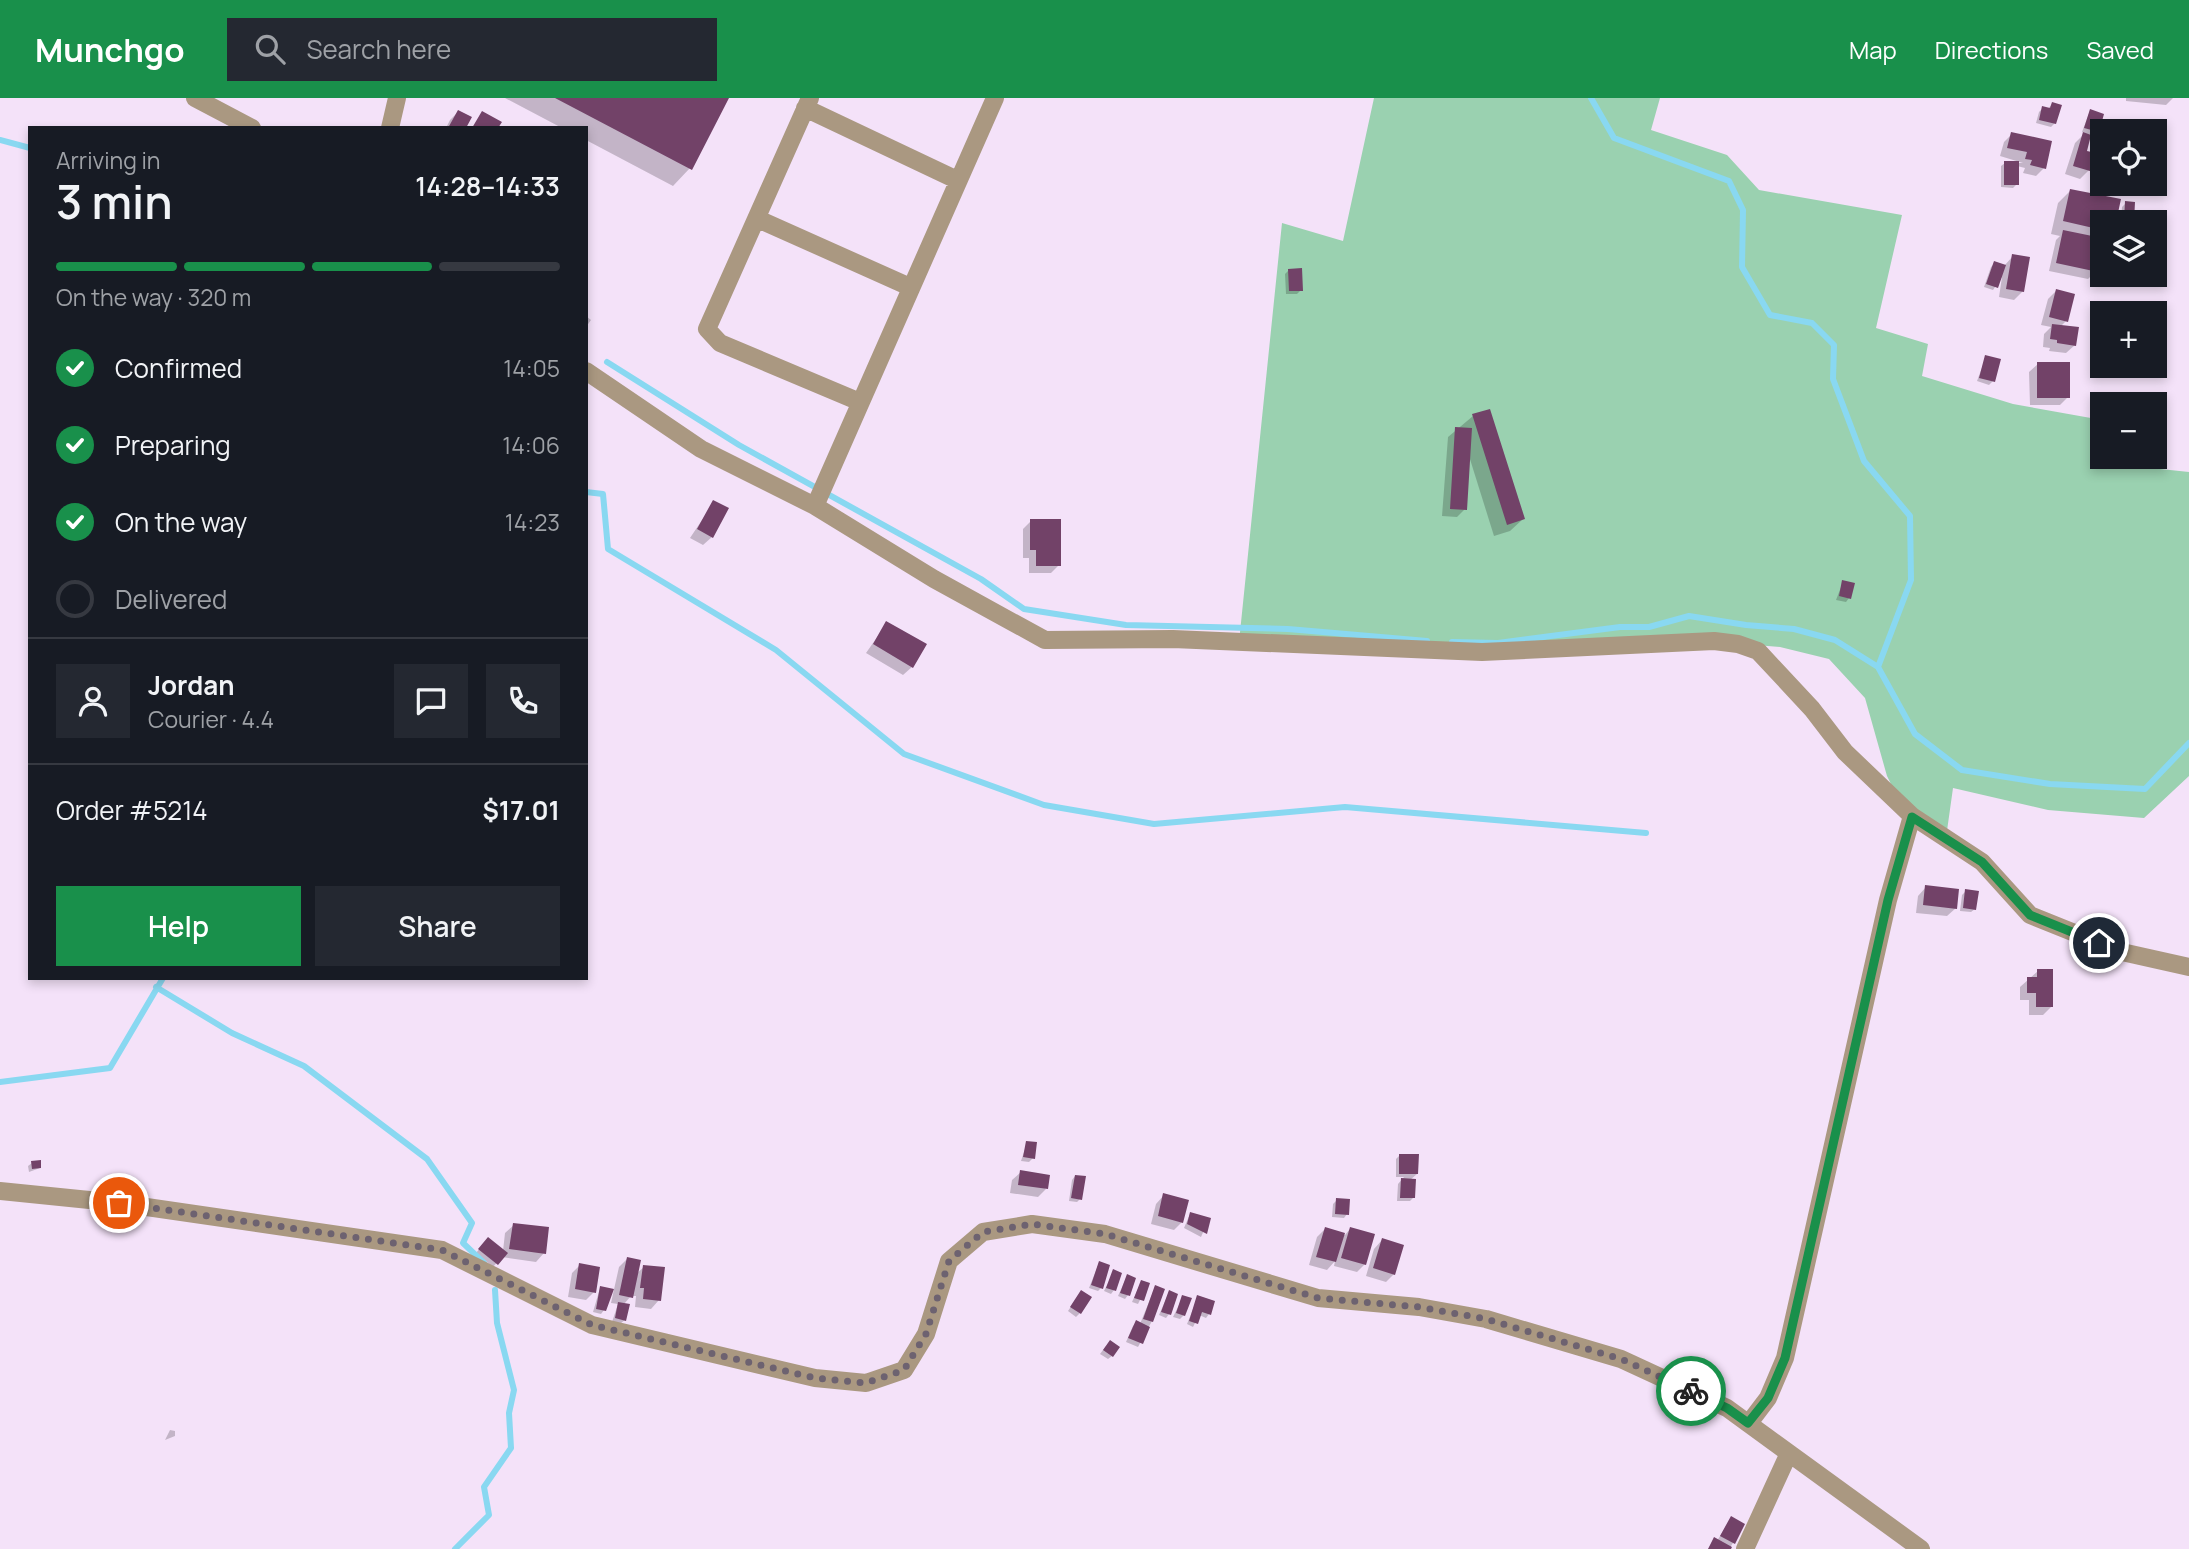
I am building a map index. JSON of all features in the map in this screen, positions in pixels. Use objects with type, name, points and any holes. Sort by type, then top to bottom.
[{"type":"street","points":[[195,98],[248,126]]},
{"type":"street","points":[[390,126],[397,98]]},
{"type":"street","points":[[816,504],[995,98]]},
{"type":"street","points":[[860,402],[720,343],[707,330],[708,320],[758,219],[807,103],[957,180]]},
{"type":"street","points":[[758,219],[910,287]]},
{"type":"street","points":[[588,372],[701,449],[816,504],[933,579],[1045,640],[1173,639],[1482,652],[1714,641],[1738,644],[1758,652],[1812,709],[1845,752],[1912,817],[1982,862],[2030,915],[2122,952],[2189,967]]},
{"type":"street","points":[[1748,1423],[1768,1398],[1785,1358],[1888,900],[1912,817]]},
{"type":"street","points":[[0,1191],[119,1203],[442,1250],[592,1325],[815,1378],[866,1383],[904,1370],[926,1334],[949,1261],[983,1232],[1032,1224],[1105,1234],[1318,1298],[1419,1307],[1486,1319],[1621,1359],[1727,1408],[1921,1549]]},
{"type":"street","points":[[1745,1549],[1789,1453]]},
{"type":"green space","points":[[1374,98],[1660,98],[1651,130],[1727,155],[1759,190],[1902,215],[1876,328],[1928,344],[1922,376],[2013,404],[2090,418],[2090,469],[2160,469],[2189,472],[2189,776],[2144,818],[2048,810],[1953,788],[1945,845],[1894,790],[1887,776],[1865,698],[1829,659],[1780,647],[1694,640],[1621,645],[1239,642],[1282,223],[1343,241]]},
{"type":"building","points":[[555,98],[729,98],[692,170]]},
{"type":"building","points":[[2052,102],[2062,105],[2056,124],[2039,120],[2042,106],[2050,108]]},
{"type":"building","points":[[2090,109],[2104,114],[2103,119],[2090,119],[2090,130],[2084,128]]},
{"type":"building","points":[[458,110],[472,117],[467,126],[449,126]]},
{"type":"building","points":[[482,111],[502,122],[499,126],[473,126]]},
{"type":"building","points":[[2011,132],[2052,141],[2046,169],[2030,165],[2032,160],[2025,159],[2027,152],[2007,148]]},
{"type":"building","points":[[2083,132],[2090,135],[2087,151],[2090,152],[2090,171],[2073,166]]},
{"type":"building","points":[[2004,161],[2019,161],[2019,185],[2004,185]]},
{"type":"building","points":[[2070,189],[2090,193],[2090,196],[2121,199],[2119,210],[2090,210],[2090,227],[2063,221]]},
{"type":"building","points":[[2125,201],[2135,202],[2135,210],[2125,210]]},
{"type":"building","points":[[2063,230],[2090,236],[2090,270],[2056,263]]},
{"type":"building","points":[[2012,254],[2030,257],[2024,292],[2006,289]]},
{"type":"building","points":[[1994,261],[2006,265],[1998,288],[1986,284]]},
{"type":"building","points":[[1302,268],[1303,291],[1289,291],[1288,269]]},
{"type":"building","points":[[2056,289],[2075,294],[2068,322],[2049,317]]},
{"type":"building","points":[[2052,324],[2079,327],[2076,346],[2050,339]]},
{"type":"building","points":[[1985,355],[2001,359],[1995,382],[1979,378]]},
{"type":"building","points":[[2037,362],[2070,362],[2070,398],[2037,398]]},
{"type":"building","points":[[1490,409],[1525,519],[1507,525],[1472,414]]},
{"type":"building","points":[[1455,427],[1472,428],[1467,510],[1450,509]]},
{"type":"building","points":[[713,500],[729,508],[713,538],[697,529]]},
{"type":"building","points":[[1030,519],[1061,519],[1061,566],[1036,566],[1036,550],[1030,550]]},
{"type":"building","points":[[1842,580],[1855,583],[1851,599],[1839,596]]},
{"type":"building","points":[[886,621],[927,644],[913,668],[873,644]]},
{"type":"building","points":[[1925,885],[1959,889],[1957,909],[1923,905]]},
{"type":"building","points":[[1965,889],[1979,891],[1976,910],[1963,908]]},
{"type":"building","points":[[2037,969],[2053,969],[2053,1007],[2036,1007],[2036,993],[2027,993],[2027,977],[2037,977]]},
{"type":"building","points":[[1026,1141],[1037,1142],[1035,1159],[1023,1157]]},
{"type":"building","points":[[1399,1154],[1419,1154],[1418,1174],[1399,1174]]},
{"type":"building","points":[[41,1160],[41,1168],[32,1169],[31,1161]]},
{"type":"building","points":[[1020,1170],[1050,1175],[1048,1189],[1018,1185]]},
{"type":"building","points":[[1075,1175],[1086,1176],[1082,1200],[1071,1198]]},
{"type":"building","points":[[1401,1178],[1416,1179],[1415,1198],[1400,1198]]},
{"type":"building","points":[[1163,1193],[1189,1200],[1183,1223],[1158,1216]]},
{"type":"building","points":[[1336,1198],[1350,1199],[1349,1215],[1335,1214]]},
{"type":"building","points":[[1190,1212],[1211,1218],[1207,1234],[1187,1224]]},
{"type":"building","points":[[513,1223],[549,1227],[546,1254],[509,1249]]},
{"type":"building","points":[[1325,1227],[1345,1233],[1336,1262],[1316,1257]]},
{"type":"building","points":[[1350,1227],[1375,1234],[1366,1265],[1341,1258]]},
{"type":"building","points":[[488,1237],[508,1253],[498,1265],[478,1249]]},
{"type":"building","points":[[1382,1238],[1404,1245],[1395,1275],[1373,1268]]},
{"type":"building","points":[[627,1257],[641,1260],[633,1298],[619,1295]]},
{"type":"building","points":[[1099,1261],[1110,1265],[1103,1289],[1091,1285]]},
{"type":"building","points":[[579,1263],[600,1267],[596,1293],[575,1289]]},
{"type":"building","points":[[643,1265],[665,1267],[661,1301],[643,1299],[644,1288],[640,1288]]},
{"type":"building","points":[[1113,1269],[1122,1273],[1116,1291],[1106,1288]]},
{"type":"building","points":[[1127,1274],[1136,1278],[1130,1296],[1120,1293]]},
{"type":"building","points":[[1141,1280],[1150,1283],[1144,1301],[1134,1298]]},
{"type":"building","points":[[1155,1285],[1165,1289],[1153,1322],[1143,1319]]},
{"type":"building","points":[[600,1286],[614,1289],[606,1311],[596,1309]]},
{"type":"building","points":[[1081,1290],[1092,1297],[1081,1314],[1070,1307]]},
{"type":"building","points":[[1169,1290],[1178,1294],[1171,1315],[1161,1312]]},
{"type":"building","points":[[1182,1295],[1192,1298],[1185,1316],[1176,1313]]},
{"type":"building","points":[[1197,1295],[1215,1301],[1211,1315],[1202,1312],[1198,1324],[1189,1321]]},
{"type":"building","points":[[618,1302],[630,1304],[626,1321],[615,1318]]},
{"type":"building","points":[[1136,1320],[1150,1327],[1143,1344],[1128,1338]]},
{"type":"building","points":[[1110,1340],[1120,1347],[1113,1357],[1103,1350]]},
{"type":"building","points":[[1731,1516],[1745,1524],[1735,1544],[1720,1536]]},
{"type":"building","points":[[1714,1537],[1732,1547],[1731,1549],[1708,1549]]},
{"type":"waterway","points":[[1591,98],[1614,138],[1729,181],[1743,210],[1742,267],[1770,315],[1812,323],[1834,345],[1833,379],[1864,461],[1910,516],[1911,580],[1878,667],[1915,734],[1962,770],[2050,784],[2145,789],[2189,743]]},
{"type":"waterway","points":[[0,140],[28,147]]},
{"type":"waterway","points":[[607,362],[739,445],[981,579],[1024,609],[1126,625],[1288,629],[1427,641]]},
{"type":"waterway","points":[[588,492],[603,494],[608,549],[776,650],[904,754],[1044,805],[1154,824],[1345,807],[1646,833]]},
{"type":"waterway","points":[[1452,642],[1498,643],[1620,627],[1649,627],[1689,616],[1794,629],[1835,640],[1878,667]]},
{"type":"waterway","points":[[0,1082],[110,1068],[162,980]]},
{"type":"waterway","points":[[156,987],[232,1033],[304,1066],[427,1159],[472,1223],[463,1243],[484,1263]]},
{"type":"waterway","points":[[455,1549],[489,1515],[484,1487],[511,1448],[509,1413],[514,1390],[497,1323],[495,1290]]},
{"type":"way so far","points":[[119,1203],[442,1250],[592,1325],[815,1378],[866,1383],[904,1370],[926,1334],[949,1261],[983,1232],[1032,1224],[1105,1234],[1318,1298],[1419,1307],[1486,1319],[1621,1359],[1691,1391]]},
{"type":"route","points":[[1691,1391],[1727,1408],[1748,1423],[1768,1398],[1785,1358],[1888,900],[1912,817],[1982,862],[2030,915],[2099,943]]}]
